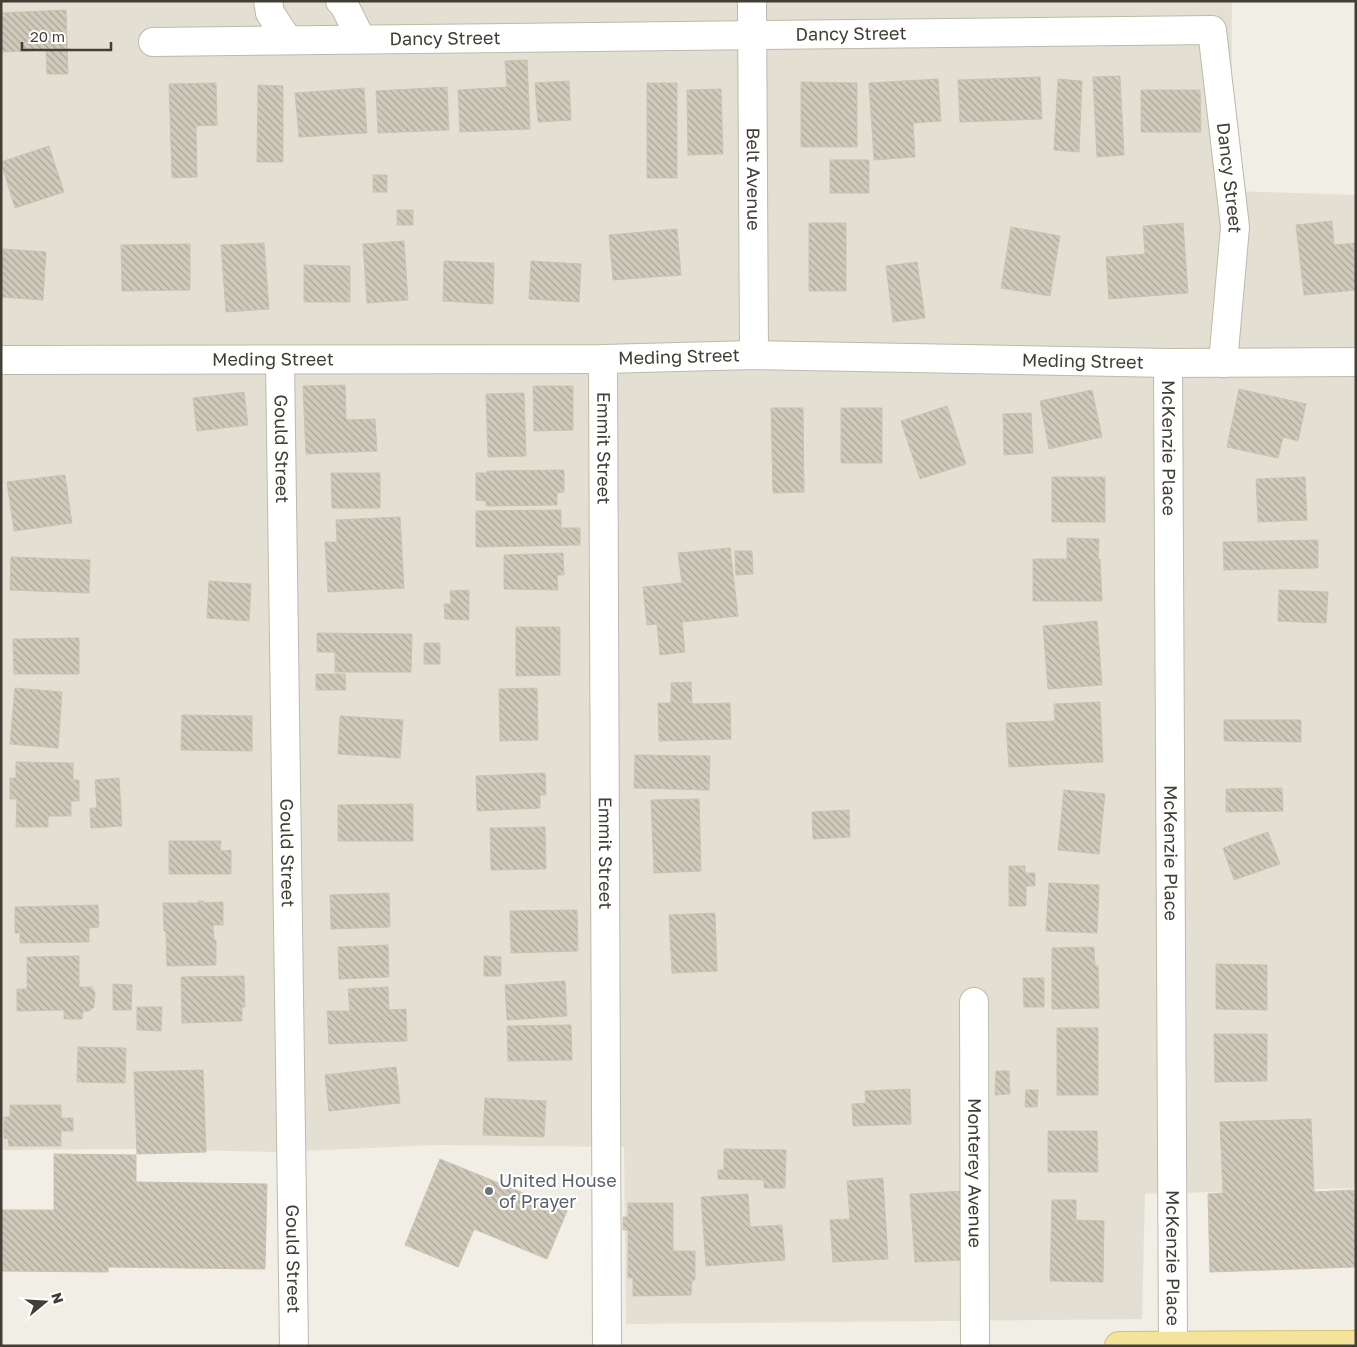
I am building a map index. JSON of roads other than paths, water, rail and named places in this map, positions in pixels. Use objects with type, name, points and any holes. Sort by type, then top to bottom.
[{"type":"main road","points":[[1119,1346],[1173,1344],[1356,1345]]},
{"type":"street","points":[[268,1],[270,13],[288,40]]},
{"type":"street","points":[[340,1],[344,5],[361,39]]},
{"type":"street","name":"Belt Avenue","points":[[752,1],[754,355]]},
{"type":"street","name":"Dancy Street","points":[[154,42],[1212,30],[1235,227],[1223,363]]},
{"type":"street","name":"Meding Street","points":[[1,360],[603,360],[754,355],[1168,363],[1356,362]]},
{"type":"street","name":"Emmit Street","points":[[603,360],[607,1346]]},
{"type":"street","name":"Gould Street","points":[[280,361],[294,1346]]},
{"type":"street","name":"McKenzie Place","points":[[1168,363],[1173,1344]]},
{"type":"street","name":"Monterey Avenue","points":[[974,1002],[974,1346]]},
{"type":"place","name":"United House of Prayer","points":[[489,1191]]}]
